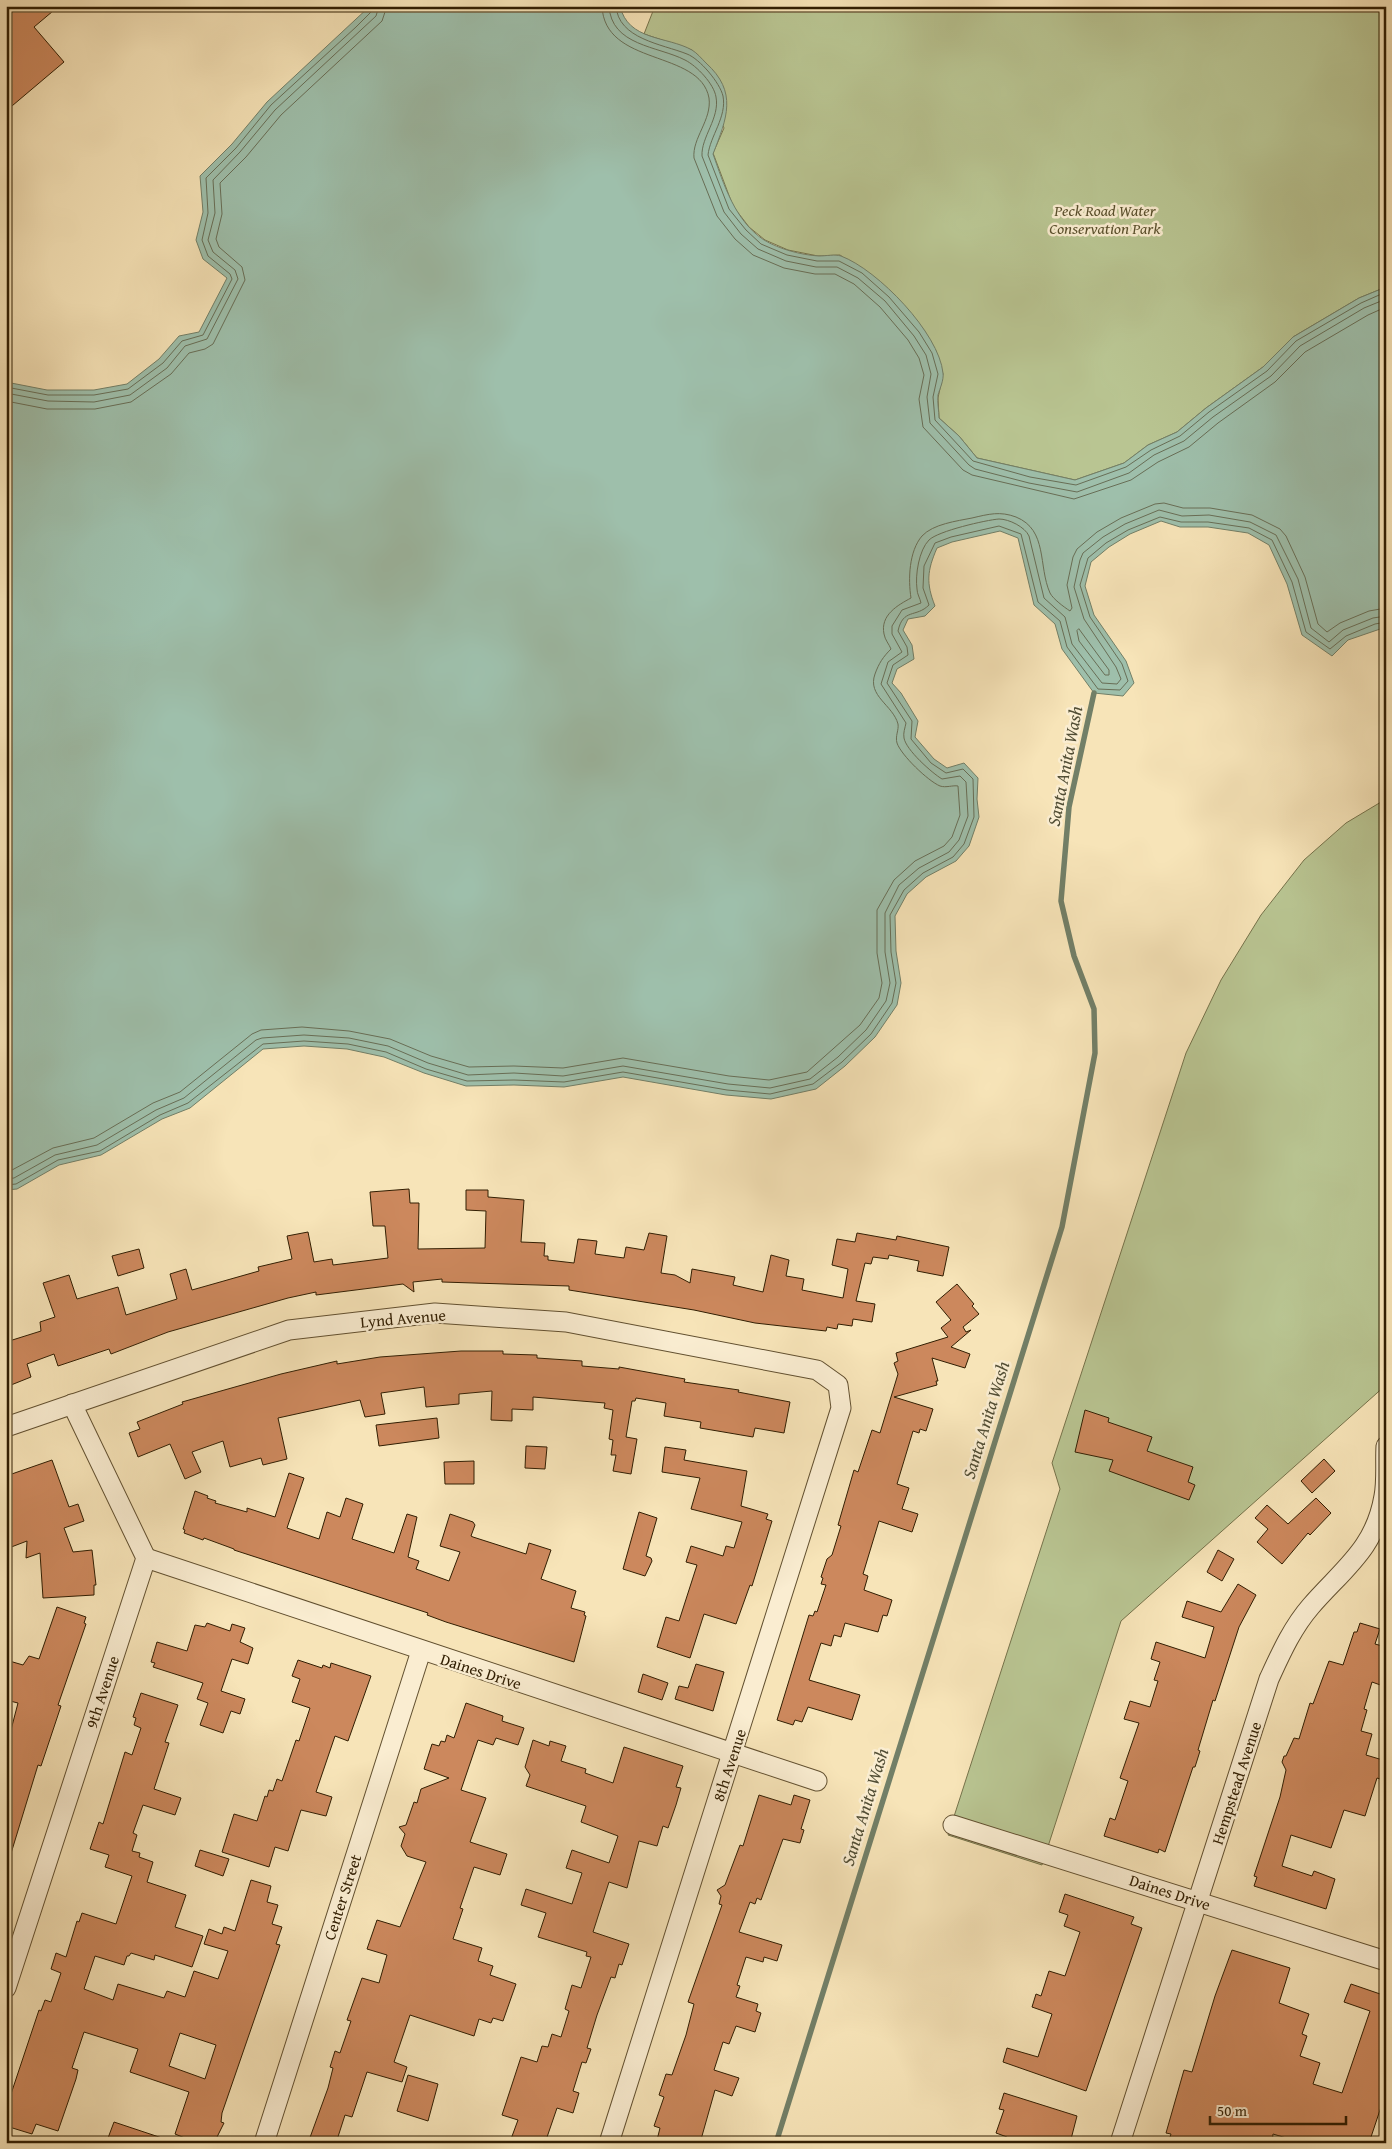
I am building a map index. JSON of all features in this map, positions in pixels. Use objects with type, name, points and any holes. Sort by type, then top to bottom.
[{"type":"street","name":"Lynd Avenue","points":[[6,1427],[290,1330],[434,1313],[566,1322],[817,1370],[838,1385]]},
{"type":"street","name":"8th Avenue","points":[[609,2143],[841,1408],[838,1385]]},
{"type":"street","points":[[72,1404],[146,1558]]},
{"type":"street","name":"Hempstead Avenue","points":[[1120,2143],[1269,1679],[1290,1632],[1311,1605],[1362,1552],[1375,1525],[1384,1496],[1386,1446]]},
{"type":"street","name":"Daines Drive","points":[[146,1558],[421,1651],[817,1781]]},
{"type":"street","name":"9th Avenue","points":[[6,1988],[146,1558]]},
{"type":"street","name":"Center Street","points":[[264,2143],[421,1651]]},
{"type":"street","name":"Daines Drive","points":[[953,1825],[1386,1961]]},
{"type":"green space","name":"Peck Road Water Conservation Park","points":[[655,6],[1386,6],[1386,287],[1359,298],[1293,337],[1263,367],[1206,408],[1177,432],[1148,445],[1124,463],[1075,480],[977,458],[959,436],[939,418],[938,398],[943,374],[936,351],[923,329],[893,293],[840,255],[818,256],[788,250],[765,240],[749,227],[733,206],[713,153],[724,128],[692,50],[644,34]]},
{"type":"green space","points":[[1386,799],[1386,1385],[1121,1621],[1042,1865],[948,1835],[1060,1489],[1052,1463],[1186,1053],[1221,980],[1261,915],[1304,860],[1346,823]]},
{"type":"water","points":[[370,6],[620,6],[624,17],[631,26],[640,32],[694,51],[716,74],[723,84],[726,95],[725,117],[713,154],[726,190],[738,213],[754,232],[776,246],[790,251],[819,256],[839,255],[856,263],[888,289],[904,305],[919,322],[939,357],[943,376],[938,395],[939,418],[959,436],[977,458],[1075,480],[1124,463],[1148,445],[1177,432],[1206,408],[1263,367],[1293,337],[1359,298],[1386,287],[1386,627],[1348,640],[1332,656],[1302,635],[1287,584],[1269,545],[1248,533],[1208,527],[1180,527],[1161,521],[1130,534],[1109,547],[1091,562],[1085,586],[1094,615],[1126,661],[1134,683],[1123,696],[1094,693],[1062,649],[1055,624],[1034,605],[1018,538],[1000,531],[952,542],[937,548],[931,564],[929,577],[930,590],[935,606],[925,616],[908,619],[903,630],[912,645],[914,659],[897,669],[892,683],[901,693],[918,721],[915,737],[934,759],[947,768],[964,763],[978,778],[977,799],[979,817],[969,846],[956,861],[926,877],[907,894],[895,916],[896,951],[901,983],[897,1005],[875,1037],[845,1066],[816,1089],[771,1099],[726,1095],[623,1077],[564,1087],[466,1086],[424,1073],[384,1057],[347,1049],[304,1046],[263,1049],[190,1108],[162,1119],[101,1155],[59,1165],[17,1189],[6,1190],[6,382],[47,390],[94,390],[127,384],[159,359],[179,336],[199,332],[227,278],[203,259],[196,240],[203,212],[200,176],[232,144],[267,102]]},
{"type":"building","points":[[6,6],[59,6],[34,27],[64,62],[6,111]]},
{"type":"building","points":[[409,1189],[410,1203],[419,1203],[418,1249],[485,1248],[486,1211],[466,1210],[466,1190],[488,1190],[488,1197],[524,1200],[521,1242],[545,1243],[544,1256],[548,1256],[548,1260],[574,1263],[578,1239],[597,1241],[595,1254],[624,1258],[626,1247],[644,1250],[649,1233],[667,1236],[661,1273],[675,1275],[690,1283],[692,1269],[735,1277],[733,1285],[763,1292],[771,1255],[789,1260],[786,1276],[804,1279],[802,1290],[843,1298],[848,1269],[832,1265],[837,1239],[855,1242],[857,1233],[896,1240],[897,1236],[949,1247],[943,1276],[917,1271],[919,1261],[889,1255],[888,1259],[873,1257],[871,1264],[865,1263],[856,1301],[875,1304],[872,1322],[853,1319],[852,1326],[838,1324],[837,1329],[827,1327],[826,1331],[755,1323],[694,1310],[569,1290],[569,1286],[442,1282],[442,1279],[413,1282],[414,1292],[403,1284],[316,1295],[316,1292],[288,1298],[168,1332],[111,1354],[109,1349],[58,1366],[54,1354],[27,1364],[31,1377],[6,1387],[6,1342],[41,1331],[40,1322],[55,1317],[43,1283],[69,1275],[77,1299],[118,1287],[126,1315],[177,1299],[170,1274],[186,1269],[192,1290],[259,1271],[258,1267],[292,1259],[287,1236],[308,1232],[314,1262],[332,1259],[333,1265],[388,1258],[385,1226],[373,1226],[370,1192]]},
{"type":"building","points":[[139,1249],[144,1268],[118,1276],[112,1256]]},
{"type":"building","points":[[957,1284],[974,1304],[972,1306],[979,1314],[963,1327],[966,1332],[971,1330],[951,1347],[970,1354],[965,1368],[932,1358],[938,1381],[936,1381],[937,1385],[894,1397],[933,1409],[926,1431],[920,1429],[919,1433],[913,1431],[897,1484],[909,1488],[902,1509],[918,1514],[912,1532],[879,1521],[863,1574],[868,1576],[864,1590],[892,1600],[887,1616],[883,1615],[878,1632],[845,1623],[841,1637],[834,1635],[831,1646],[821,1643],[809,1680],[860,1695],[852,1720],[808,1707],[802,1722],[795,1720],[793,1725],[777,1720],[809,1615],[813,1616],[815,1611],[817,1612],[826,1585],[821,1584],[823,1578],[821,1577],[827,1559],[832,1555],[841,1526],[838,1525],[854,1470],[858,1472],[872,1430],[880,1433],[898,1374],[894,1363],[898,1361],[896,1353],[948,1337],[941,1328],[951,1320],[936,1302]]},
{"type":"building","points":[[461,1351],[503,1351],[503,1354],[537,1355],[537,1358],[582,1361],[582,1366],[619,1369],[619,1367],[685,1379],[684,1382],[739,1390],[738,1392],[790,1402],[784,1433],[755,1428],[753,1437],[700,1428],[701,1422],[664,1416],[666,1403],[636,1398],[635,1401],[632,1401],[626,1437],[637,1439],[631,1474],[613,1471],[616,1455],[611,1455],[613,1440],[609,1439],[613,1410],[604,1408],[605,1403],[533,1397],[533,1410],[512,1409],[512,1421],[491,1420],[492,1391],[459,1394],[459,1404],[426,1407],[424,1387],[381,1393],[385,1414],[365,1417],[360,1400],[278,1418],[287,1459],[263,1465],[261,1458],[230,1467],[223,1441],[192,1452],[201,1472],[185,1479],[170,1444],[138,1457],[129,1433],[140,1429],[137,1422],[183,1404],[182,1402],[281,1374],[337,1361],[337,1364],[380,1357]]},
{"type":"building","points":[[1085,1410],[1109,1418],[1108,1422],[1152,1437],[1147,1451],[1193,1467],[1188,1482],[1195,1485],[1189,1500],[1109,1471],[1113,1460],[1075,1452]]},
{"type":"building","points":[[437,1418],[439,1438],[379,1446],[376,1425]]},
{"type":"building","points":[[526,1446],[547,1447],[545,1469],[525,1468]]},
{"type":"building","points":[[665,1447],[686,1450],[684,1460],[747,1471],[741,1506],[768,1514],[766,1519],[772,1521],[752,1586],[750,1585],[736,1624],[704,1614],[690,1658],[657,1647],[666,1617],[679,1621],[697,1565],[686,1562],[691,1546],[723,1556],[726,1546],[734,1548],[742,1522],[691,1509],[700,1478],[662,1472]]},
{"type":"building","points":[[1324,1459],[1335,1471],[1312,1493],[1301,1481]]},
{"type":"building","points":[[52,1460],[69,1507],[78,1504],[84,1521],[64,1528],[73,1552],[92,1550],[96,1585],[94,1585],[94,1595],[43,1598],[40,1553],[26,1558],[27,1541],[6,1549],[6,1476]]},
{"type":"building","points":[[474,1461],[474,1484],[445,1484],[444,1462]]},
{"type":"building","points":[[289,1473],[304,1478],[287,1528],[319,1539],[327,1512],[340,1517],[346,1498],[363,1504],[352,1539],[394,1553],[407,1514],[417,1517],[408,1557],[419,1561],[416,1569],[449,1581],[460,1552],[440,1546],[450,1514],[473,1522],[475,1525],[471,1536],[473,1537],[526,1554],[529,1543],[551,1550],[541,1579],[576,1591],[571,1608],[585,1612],[584,1615],[586,1616],[574,1662],[446,1622],[427,1615],[428,1613],[184,1533],[185,1530],[183,1529],[195,1491],[208,1496],[207,1498],[216,1501],[215,1503],[247,1512],[247,1508],[275,1517]]},
{"type":"building","points":[[1316,1498],[1331,1513],[1310,1535],[1308,1533],[1282,1564],[1257,1542],[1268,1529],[1255,1518],[1267,1505],[1288,1524]]},
{"type":"building","points":[[639,1512],[657,1518],[646,1556],[651,1558],[652,1561],[645,1576],[623,1569]]},
{"type":"building","points":[[1218,1550],[1234,1559],[1222,1581],[1207,1572]]},
{"type":"building","points":[[1238,1584],[1256,1595],[1239,1627],[1215,1701],[1213,1700],[1198,1750],[1200,1751],[1195,1767],[1193,1767],[1165,1852],[1159,1849],[1158,1853],[1104,1836],[1110,1818],[1115,1820],[1128,1781],[1120,1778],[1139,1723],[1124,1719],[1130,1701],[1150,1707],[1158,1681],[1154,1680],[1160,1662],[1151,1659],[1156,1642],[1205,1658],[1214,1627],[1182,1617],[1187,1601],[1221,1612]]},
{"type":"building","points":[[57,1607],[86,1617],[84,1623],[86,1624],[58,1705],[61,1706],[41,1766],[38,1765],[9,1860],[6,1859],[6,1749],[18,1703],[6,1700],[6,1660],[23,1665],[29,1656],[39,1659]]},
{"type":"building","points":[[207,1623],[230,1631],[232,1624],[245,1628],[240,1642],[253,1648],[248,1664],[232,1659],[221,1691],[245,1699],[240,1714],[231,1711],[223,1733],[200,1725],[208,1703],[197,1699],[203,1683],[153,1667],[155,1663],[151,1662],[157,1642],[187,1651],[195,1625],[205,1627]]},
{"type":"building","points":[[1360,1623],[1380,1629],[1375,1644],[1386,1647],[1386,1687],[1372,1682],[1364,1709],[1367,1710],[1361,1731],[1372,1734],[1366,1755],[1386,1761],[1386,1781],[1377,1778],[1365,1816],[1344,1810],[1331,1848],[1291,1835],[1282,1866],[1312,1876],[1314,1871],[1335,1879],[1326,1909],[1254,1886],[1257,1877],[1254,1876],[1280,1797],[1286,1770],[1282,1762],[1284,1756],[1286,1756],[1294,1738],[1299,1739],[1310,1703],[1313,1704],[1329,1661],[1343,1665],[1354,1632],[1357,1632]]},
{"type":"building","points":[[298,1660],[322,1668],[323,1665],[330,1668],[331,1663],[371,1676],[348,1741],[335,1736],[316,1792],[332,1797],[326,1816],[301,1810],[288,1851],[275,1847],[269,1867],[222,1852],[234,1814],[257,1821],[265,1796],[267,1797],[269,1790],[273,1791],[277,1779],[282,1781],[296,1740],[299,1741],[310,1708],[292,1702],[300,1679],[292,1676]]},
{"type":"building","points":[[696,1664],[724,1672],[713,1711],[675,1699],[679,1686],[688,1688]]},
{"type":"building","points":[[643,1674],[668,1683],[662,1700],[638,1692]]},
{"type":"building","points":[[141,1693],[178,1705],[165,1742],[169,1743],[154,1789],[181,1798],[175,1815],[143,1805],[133,1833],[137,1835],[132,1851],[140,1853],[139,1857],[153,1862],[147,1882],[186,1895],[175,1927],[203,1936],[192,1967],[155,1955],[154,1960],[131,1953],[127,1956],[124,1965],[95,1956],[84,1989],[113,2000],[118,1984],[164,1998],[167,1991],[185,1997],[194,1971],[218,1979],[228,1951],[204,1944],[209,1929],[222,1934],[224,1927],[235,1931],[251,1880],[271,1886],[267,1902],[278,1905],[272,1924],[282,1927],[276,1944],[280,1945],[222,2113],[221,2122],[224,2123],[214,2143],[197,2143],[175,2134],[189,2092],[130,2072],[138,2049],[84,2032],[72,2068],[78,2070],[76,2079],[58,2131],[36,2124],[32,2134],[6,2126],[6,2109],[39,2010],[41,2011],[45,2000],[51,2002],[61,1973],[51,1969],[56,1953],[66,1957],[77,1921],[79,1922],[82,1913],[116,1924],[132,1876],[105,1867],[109,1855],[90,1849],[99,1822],[103,1824],[125,1752],[132,1755],[141,1728],[134,1725],[136,1718],[133,1717]],"holes":[[[180,2033],[216,2045],[205,2079],[169,2066]]]},
{"type":"building","points":[[466,1703],[503,1716],[502,1721],[524,1728],[518,1745],[496,1738],[493,1745],[478,1740],[461,1790],[486,1798],[470,1842],[507,1854],[500,1875],[474,1867],[460,1908],[463,1909],[453,1939],[482,1948],[478,1961],[493,1966],[490,1975],[516,1984],[503,2021],[493,2018],[491,2023],[479,2019],[474,2036],[410,2015],[394,2062],[407,2067],[402,2082],[367,2072],[352,2117],[345,2115],[336,2143],[308,2143],[328,2088],[333,2068],[330,2067],[335,2051],[340,2053],[351,2021],[347,2020],[362,1978],[379,1983],[387,1955],[367,1949],[377,1920],[400,1927],[426,1862],[407,1856],[401,1846],[405,1834],[399,1827],[406,1825],[414,1802],[417,1803],[421,1789],[449,1778],[424,1769],[432,1744],[439,1746],[441,1741],[445,1742],[447,1735],[454,1738]]},
{"type":"building","points":[[533,1740],[549,1746],[550,1741],[566,1746],[561,1761],[586,1769],[585,1773],[613,1783],[624,1747],[683,1766],[676,1787],[681,1788],[668,1828],[663,1826],[657,1846],[639,1841],[627,1888],[609,1882],[593,1932],[629,1944],[622,1965],[619,1964],[615,1978],[611,1977],[597,2015],[587,2048],[591,2049],[586,2063],[582,2062],[573,2091],[579,2093],[573,2113],[557,2108],[545,2143],[521,2143],[511,2139],[518,2120],[502,2115],[521,2057],[537,2062],[542,2046],[548,2047],[552,2034],[561,2037],[569,2011],[565,2009],[572,1985],[581,1988],[591,1957],[586,1956],[587,1952],[538,1937],[546,1913],[521,1905],[526,1889],[572,1904],[582,1873],[566,1868],[572,1850],[609,1863],[618,1836],[581,1822],[586,1806],[526,1786],[530,1775],[525,1767]]},
{"type":"building","points":[[759,1795],[791,1805],[794,1795],[810,1800],[801,1829],[804,1830],[800,1843],[783,1839],[761,1900],[757,1898],[755,1904],[750,1902],[739,1932],[782,1945],[777,1961],[764,1957],[763,1962],[746,1957],[737,1985],[740,1986],[736,1997],[758,2004],[756,2011],[761,2013],[755,2032],[736,2026],[729,2044],[723,2042],[714,2070],[739,2078],[732,2096],[715,2090],[700,2143],[666,2143],[657,2140],[660,2128],[654,2126],[664,2097],[659,2095],[666,2074],[672,2075],[686,2035],[694,2004],[688,2002],[722,1905],[719,1904],[721,1896],[717,1890],[725,1885],[740,1845],[743,1846]]},
{"type":"building","points":[[200,1850],[229,1859],[223,1876],[195,1866]]},
{"type":"building","points":[[1065,1894],[1134,1917],[1131,1924],[1142,1928],[1086,2091],[1003,2062],[1007,2048],[1038,2057],[1052,2014],[1032,2007],[1036,1994],[1041,1996],[1049,1971],[1065,1976],[1080,1932],[1064,1926],[1068,1915],[1059,1912]]},
{"type":"building","points":[[1232,1950],[1290,1968],[1279,2003],[1309,2014],[1302,2034],[1307,2036],[1300,2056],[1320,2063],[1313,2084],[1342,2093],[1370,2011],[1344,2002],[1351,1984],[1386,1996],[1386,2092],[1369,2143],[1303,2143],[1273,2134],[1272,2143],[1168,2143],[1171,2134],[1166,2133],[1184,2070],[1192,2072],[1215,1996]]},
{"type":"building","points":[[408,2075],[438,2084],[428,2121],[397,2111]]},
{"type":"building","points":[[1004,2093],[1077,2116],[1070,2143],[1006,2143],[1007,2137],[996,2133],[1004,2110],[999,2109]]},
{"type":"building","points":[[114,2122],[168,2140],[168,2143],[123,2143],[108,2138]]},
{"type":"waterway","name":"Santa Anita Wash","points":[[776,2143],[1062,1227],[1095,1053],[1094,1009],[1074,956],[1061,901],[1069,807],[1094,693]]}]
